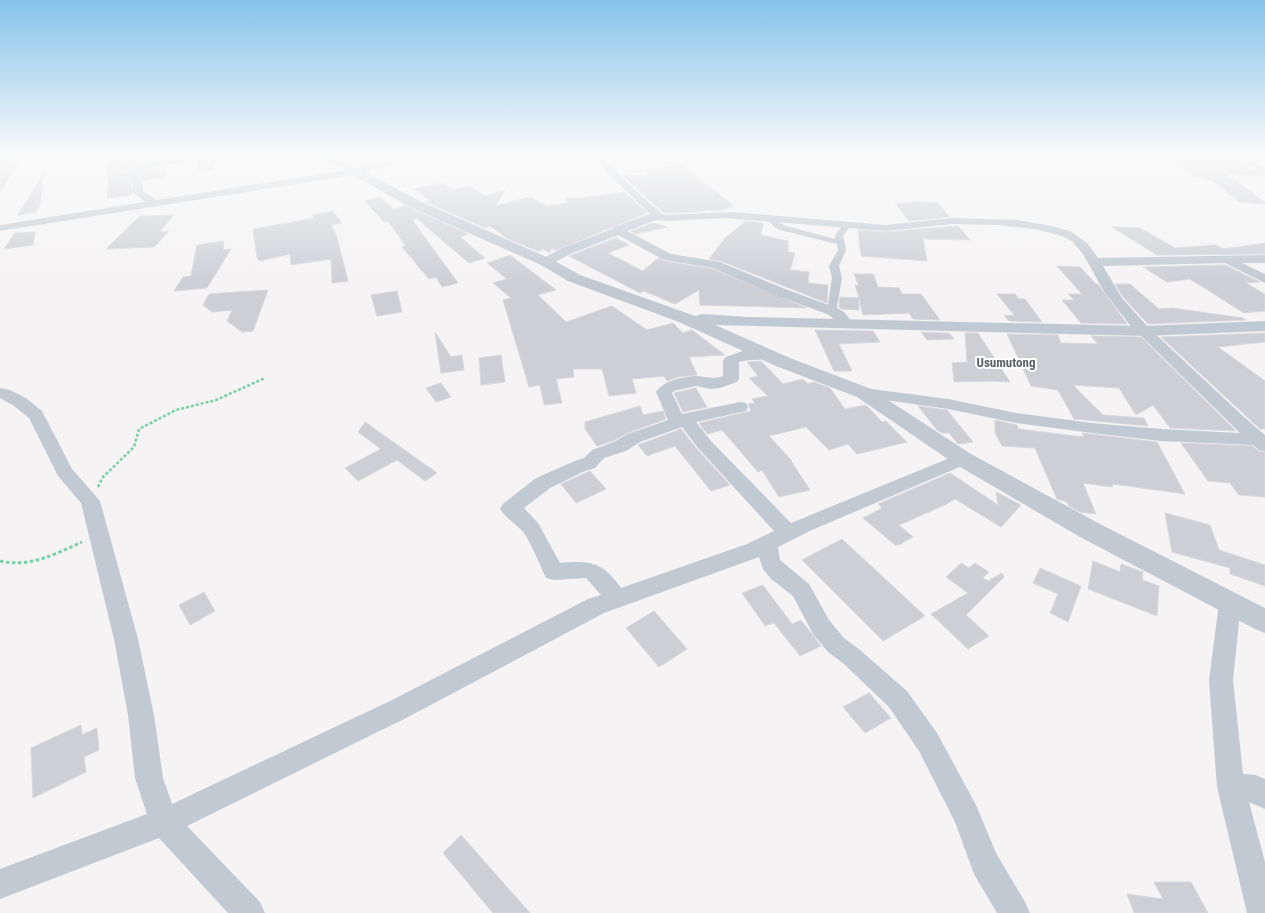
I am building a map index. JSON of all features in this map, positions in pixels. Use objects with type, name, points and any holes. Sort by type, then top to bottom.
[{"type":"street","points":[[147,199],[156,204]]},
{"type":"street","points":[[0,228],[189,199]]},
{"type":"street","points":[[405,199],[546,262],[574,278],[685,318],[830,381],[864,393],[948,404],[1016,418],[1085,427],[1161,435],[1263,442]]},
{"type":"street","points":[[638,199],[661,218],[730,215],[846,226],[888,228],[917,227],[953,221],[1034,226],[1055,230],[1077,239],[1094,262],[1115,299],[1143,330],[1263,442]]},
{"type":"street","points":[[546,262],[566,251],[618,229],[658,215]]},
{"type":"street","points":[[771,218],[777,225],[783,228],[841,243]]},
{"type":"street","points":[[832,311],[837,278],[834,266],[842,250],[839,236],[846,226]]},
{"type":"street","points":[[618,229],[626,235],[668,257],[727,269],[780,292],[832,311],[839,315],[847,324]]},
{"type":"street","points":[[1226,260],[1265,279]]},
{"type":"street","points":[[1094,262],[1265,260]]},
{"type":"street","points":[[685,318],[749,322],[1143,330],[1265,326]]},
{"type":"street","points":[[770,355],[748,354],[731,360],[731,379],[720,383],[710,384],[696,381],[669,388],[664,392],[667,401],[682,421],[788,533]]},
{"type":"street","points":[[0,393],[4,393],[20,402],[36,415],[65,472],[90,501],[126,640],[141,715],[149,778],[164,822],[248,913]]},
{"type":"street","points":[[864,393],[962,459],[1089,530],[1265,621]]},
{"type":"street","points":[[616,599],[603,578],[592,570],[579,569],[554,572],[533,533],[518,513],[510,510],[542,483],[582,465],[589,464],[598,454],[620,447],[634,438],[682,421],[740,406]]},
{"type":"street","points":[[0,884],[164,822],[399,709],[596,606],[754,550],[788,533],[962,459]]},
{"type":"street","points":[[766,544],[770,563],[779,573],[801,590],[821,627],[836,645],[852,657],[898,699],[928,742],[966,815],[985,863],[1014,913]]},
{"type":"street","points":[[1230,604],[1221,680],[1230,787],[1263,913]]},
{"type":"street","points":[[1230,787],[1255,790],[1265,795]]},
{"type":"path","points":[[90,501],[103,477],[134,447],[139,429],[176,410],[216,400],[265,378]]},
{"type":"path","points":[[0,561],[8,564],[29,564],[99,535]]},
{"type":"building","points":[[28,199],[41,199],[40,205],[35,212],[18,215]]},
{"type":"building","points":[[382,199],[393,209],[406,206],[468,234],[460,237],[485,258],[469,263],[416,218],[413,221],[458,283],[442,287],[436,277],[429,279],[402,247],[406,246],[388,221],[384,222],[365,201]]},
{"type":"building","points":[[427,199],[500,199],[496,206],[524,199],[533,199],[546,206],[568,203],[566,199],[632,199],[647,213],[556,250],[552,248],[549,253],[544,249],[538,251],[508,239],[490,226],[485,228],[426,202],[430,201]]},
{"type":"building","points":[[648,199],[725,199],[734,206],[719,211],[708,210],[697,212],[664,213]]},
{"type":"building","points":[[1235,199],[1260,199],[1265,202],[1265,204],[1239,202]]},
{"type":"building","points":[[912,201],[938,203],[950,217],[909,221],[895,203],[913,203]]},
{"type":"building","points":[[333,211],[342,223],[331,225],[336,234],[348,281],[332,283],[331,259],[291,265],[290,254],[260,261],[257,258],[253,229],[314,218],[312,215]]},
{"type":"building","points":[[174,215],[159,232],[169,231],[154,247],[106,249],[140,216]]},
{"type":"building","points":[[746,221],[763,223],[761,235],[788,241],[788,252],[795,253],[790,270],[809,272],[808,283],[828,285],[827,303],[721,261],[709,259],[725,238]]},
{"type":"building","points":[[653,223],[667,227],[635,234],[631,231]]},
{"type":"building","points":[[958,226],[970,240],[923,239],[927,261],[861,256],[858,230],[886,232]]},
{"type":"building","points":[[1112,227],[1140,228],[1175,248],[1216,245],[1223,249],[1265,243],[1265,254],[1157,255]]},
{"type":"building","points":[[35,232],[33,245],[4,249],[15,233]]},
{"type":"building","points":[[618,237],[616,238],[629,245],[608,253],[643,271],[658,258],[664,261],[713,269],[807,308],[700,305],[699,290],[675,304],[644,291],[640,293],[569,256]]},
{"type":"building","points":[[224,241],[223,250],[231,249],[207,288],[174,291],[183,277],[191,276],[197,245]]},
{"type":"building","points":[[510,255],[556,290],[538,295],[566,322],[612,306],[647,330],[673,323],[683,333],[692,330],[725,355],[689,357],[697,375],[678,377],[667,381],[664,376],[632,379],[636,393],[609,396],[602,369],[573,369],[574,377],[556,379],[562,403],[544,405],[540,385],[529,387],[503,300],[511,298],[493,283],[507,279],[487,263]]},
{"type":"building","points":[[1225,265],[1260,282],[1246,283],[1265,294],[1265,311],[1244,313],[1190,279],[1167,282],[1143,267]]},
{"type":"building","points":[[1057,266],[1080,267],[1096,284],[1098,284],[1127,324],[1081,323],[1062,300],[1074,300],[1068,294],[1082,294]]},
{"type":"building","points":[[854,274],[873,274],[878,287],[899,288],[902,294],[921,294],[940,320],[913,319],[909,313],[863,315],[855,285],[859,286]]},
{"type":"building","points":[[1115,284],[1130,284],[1159,309],[1172,308],[1243,318],[1246,320],[1148,324],[1123,297]]},
{"type":"building","points":[[268,290],[253,331],[242,332],[227,321],[232,310],[212,312],[203,305],[209,294]]},
{"type":"building","points":[[397,291],[402,312],[377,316],[371,295]]},
{"type":"building","points":[[997,294],[1015,294],[1019,299],[1025,299],[1042,322],[1009,321],[1004,315],[1015,316]]},
{"type":"building","points":[[840,297],[859,298],[859,310],[842,309],[839,307]]},
{"type":"building","points":[[815,330],[873,331],[880,342],[839,344],[852,371],[834,371]]},
{"type":"building","points":[[435,332],[451,357],[462,355],[464,370],[441,373]]},
{"type":"building","points":[[921,332],[949,333],[954,339],[927,340]]},
{"type":"building","points":[[965,333],[978,333],[1010,382],[954,382],[952,363],[967,362]]},
{"type":"building","points":[[1265,333],[1265,342],[1218,347],[1265,381],[1265,429],[1260,429],[1161,337]]},
{"type":"building","points":[[1007,334],[1058,335],[1061,343],[1098,344],[1091,336],[1141,337],[1236,431],[1170,428],[1153,405],[1136,415],[1119,388],[1073,385],[1103,415],[1144,418],[1148,426],[1074,419],[1058,390],[1031,386]]},
{"type":"building","points":[[501,355],[505,382],[481,385],[479,358]]},
{"type":"building","points":[[761,361],[783,384],[803,379],[808,384],[814,382],[830,388],[845,409],[866,405],[882,422],[886,421],[907,442],[857,454],[848,444],[829,450],[806,427],[769,436],[792,461],[810,490],[779,497],[762,470],[758,472],[722,430],[707,434],[699,423],[751,411],[748,404],[755,403],[752,399],[768,396],[749,378],[758,376],[747,362]]},
{"type":"building","points":[[441,383],[451,397],[436,402],[426,388]]},
{"type":"building","points":[[696,388],[707,407],[683,412],[674,393]]},
{"type":"building","points":[[640,406],[643,415],[663,411],[666,419],[597,446],[585,429],[585,422]]},
{"type":"building","points":[[918,406],[947,410],[973,442],[958,444],[949,433],[942,433],[937,430]]},
{"type":"building","points":[[995,420],[1017,425],[1018,429],[1084,437],[1082,433],[1157,442],[1185,494],[1113,484],[1112,487],[1083,483],[1096,514],[1080,512],[1069,506],[1067,502],[1057,499],[1035,448],[1002,446],[995,433]]},
{"type":"building","points":[[365,422],[437,473],[425,481],[397,460],[358,481],[345,468],[381,449],[358,432]]},
{"type":"building","points":[[681,429],[730,485],[711,491],[675,446],[647,456],[638,445]]},
{"type":"building","points":[[1181,443],[1252,446],[1265,453],[1265,497],[1239,495],[1230,483],[1208,481]]},
{"type":"building","points":[[590,471],[606,489],[576,503],[561,484]]},
{"type":"building","points":[[950,473],[998,505],[996,492],[1021,505],[1001,527],[955,499],[945,505],[899,525],[913,537],[899,545],[895,545],[863,518],[882,508],[878,504]]},
{"type":"building","points":[[1165,513],[1210,525],[1219,550],[1265,565],[1265,586],[1230,574],[1230,568],[1172,552]]},
{"type":"building","points":[[842,539],[925,616],[883,641],[802,560]]},
{"type":"building","points":[[1093,561],[1120,572],[1121,564],[1143,572],[1142,580],[1159,586],[1157,616],[1088,589]]},
{"type":"building","points":[[961,563],[969,568],[975,563],[989,572],[983,578],[988,581],[1002,573],[1004,577],[966,615],[989,636],[968,649],[931,614],[968,593],[946,577]]},
{"type":"building","points":[[1040,568],[1081,586],[1068,622],[1050,613],[1058,594],[1033,583]]},
{"type":"building","points":[[763,585],[792,624],[801,620],[821,646],[800,656],[774,623],[765,626],[742,593]]},
{"type":"building","points":[[204,592],[215,611],[190,625],[179,605]]},
{"type":"building","points":[[654,611],[687,649],[659,667],[626,628]]},
{"type":"building","points":[[869,693],[891,718],[865,733],[843,707]]},
{"type":"building","points":[[81,725],[82,735],[97,728],[99,750],[84,757],[86,772],[33,798],[31,748]]},
{"type":"building","points":[[461,835],[530,913],[493,913],[443,853]]},
{"type":"building","points":[[1154,882],[1191,882],[1208,913],[1134,913],[1127,894],[1163,899]]},
{"type":"district","name":"Usumutong","points":[[1006,362]]}]
